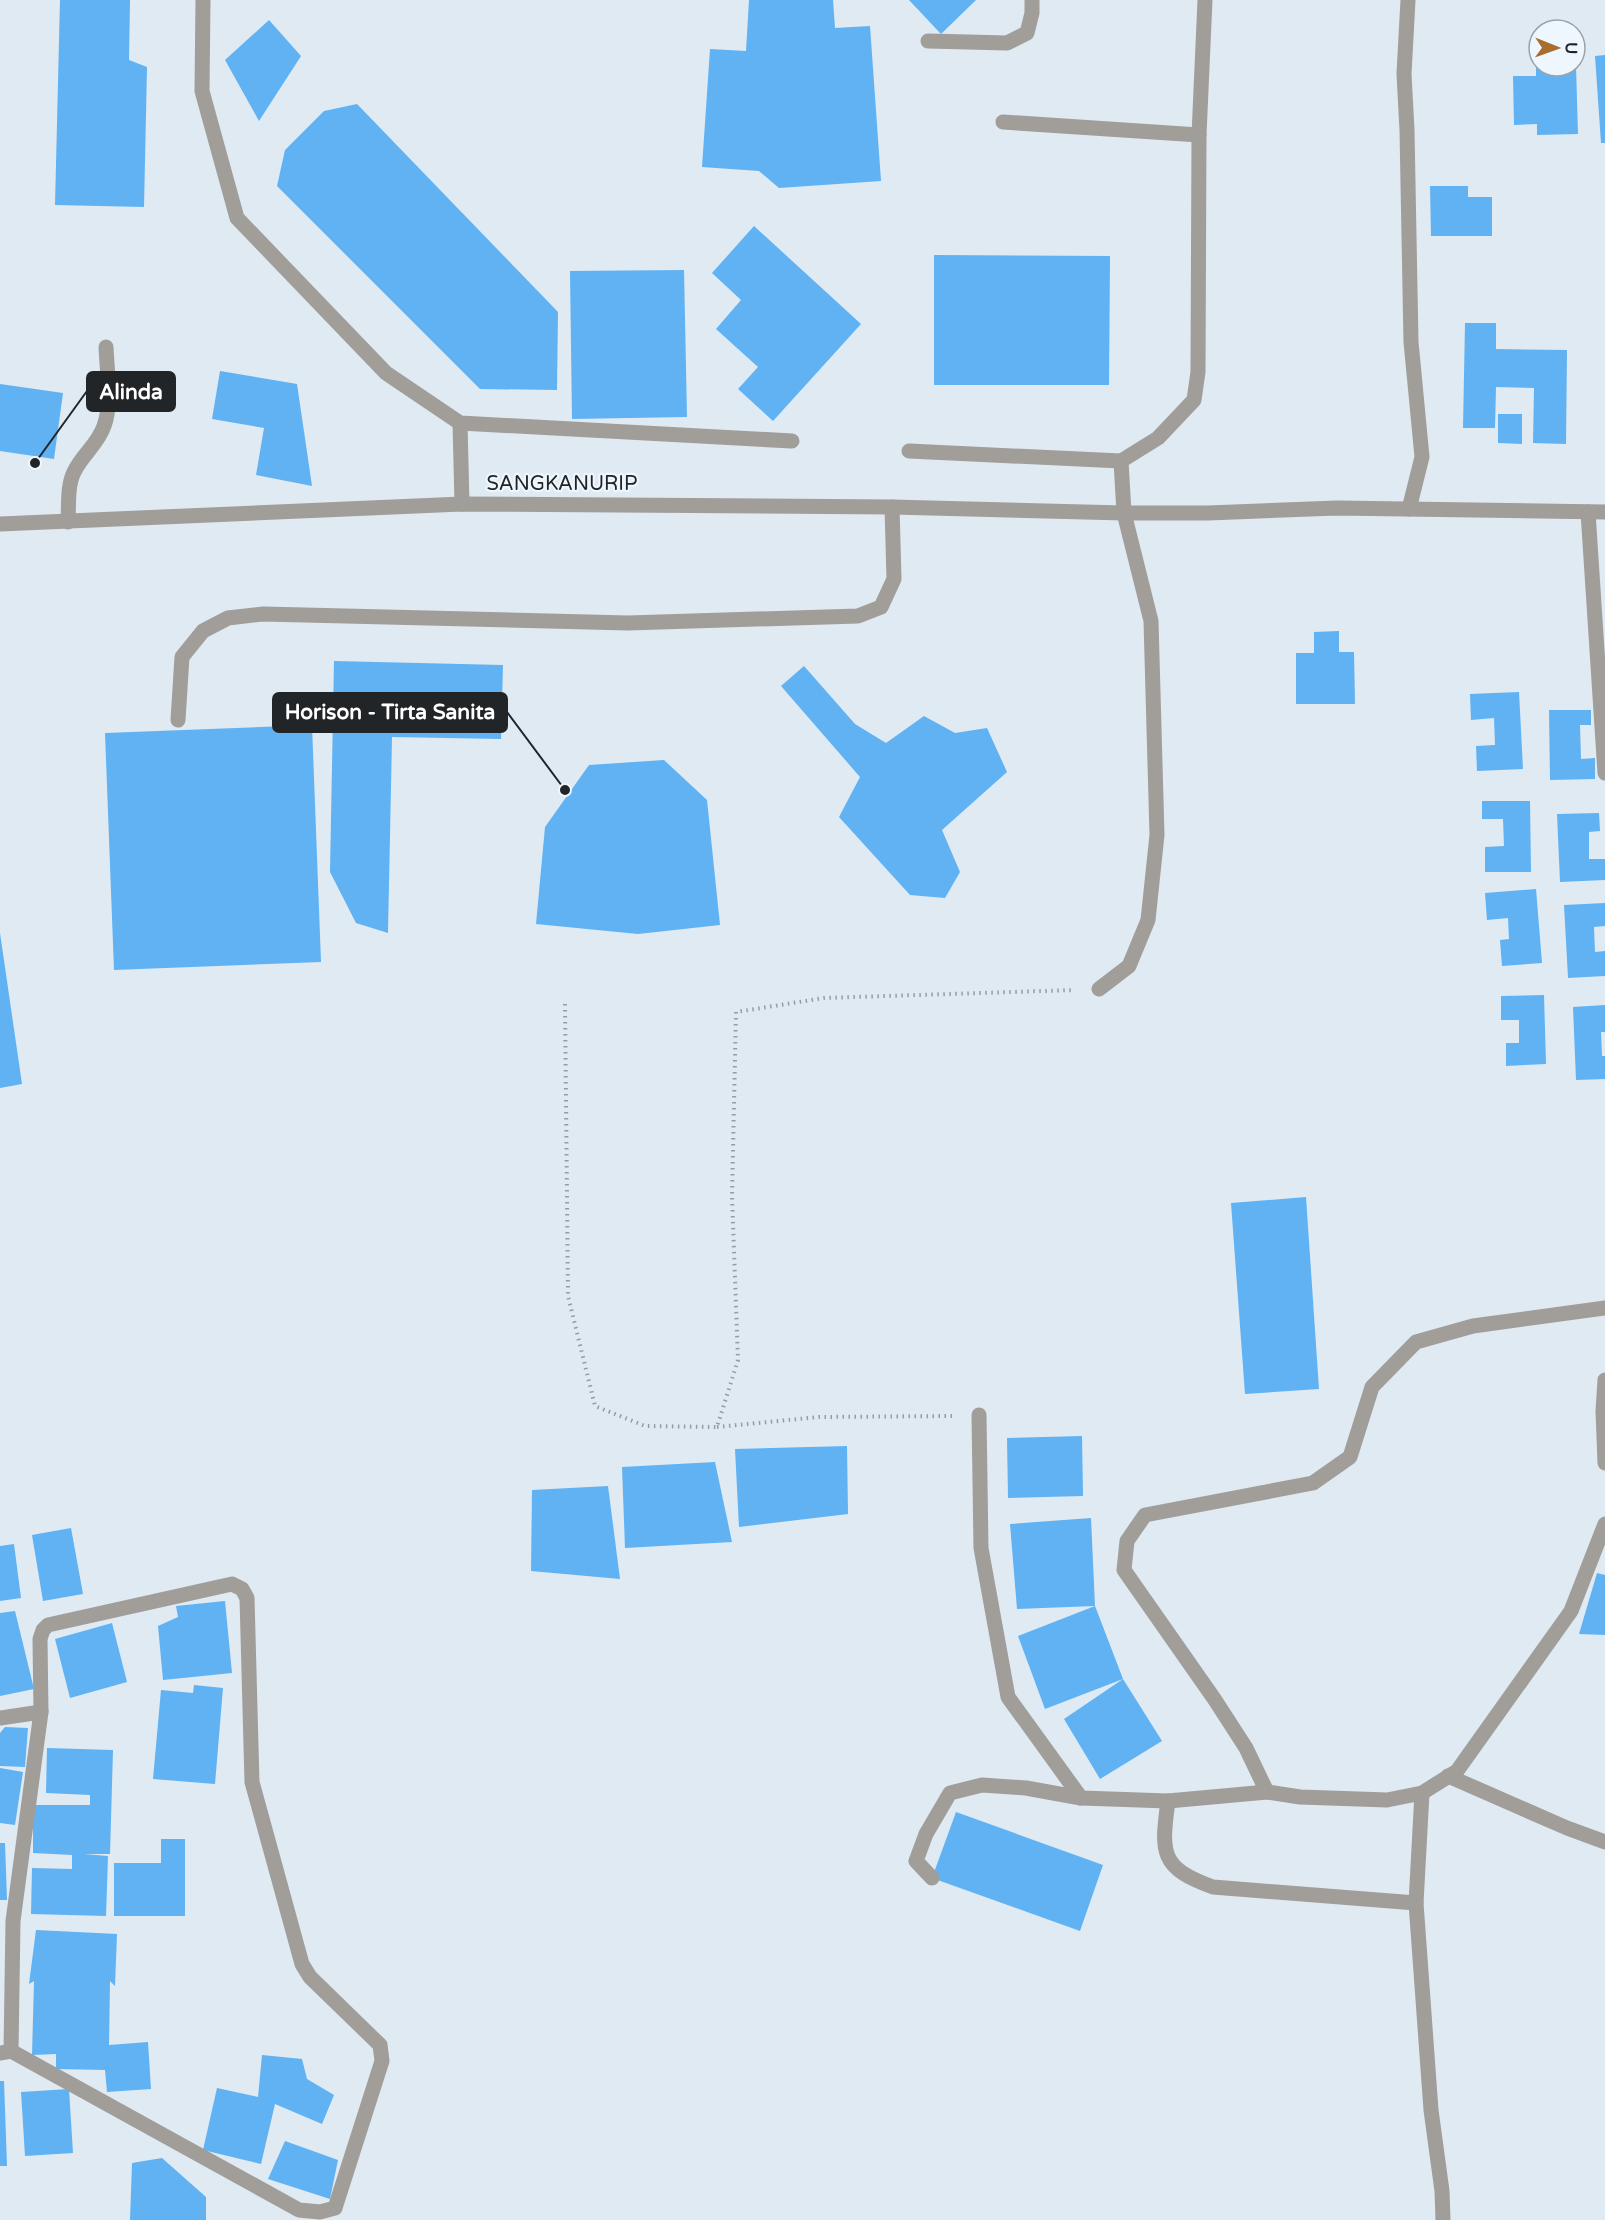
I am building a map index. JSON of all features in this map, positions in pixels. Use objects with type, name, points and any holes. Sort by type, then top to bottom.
[{"type":"street","points":[[203,0],[202,91],[237,219],[386,372],[460,423],[792,441]]},
{"type":"street","points":[[928,41],[1008,43],[1028,33],[1032,0]]},
{"type":"street","points":[[909,451],[1121,461],[1158,438],[1194,400],[1198,372],[1199,135],[1205,0]]},
{"type":"street","points":[[1408,0],[1404,74],[1411,342],[1422,457],[1409,509]]},
{"type":"street","points":[[1003,122],[1199,135]]},
{"type":"street","points":[[68,522],[70,489],[74,472],[100,437],[105,423],[108,409],[106,347]]},
{"type":"street","points":[[460,423],[462,504]]},
{"type":"street","points":[[1099,989],[1129,966],[1148,920],[1157,835],[1151,621],[1124,513],[1121,461]]},
{"type":"street","name":"SANGKANURIP","points":[[0,524],[462,504],[892,507],[1124,513],[1208,513],[1337,508],[1605,512]]},
{"type":"street","points":[[178,720],[182,657],[203,631],[228,618],[263,614],[628,623],[858,616],[881,607],[894,579],[892,507]]},
{"type":"street","points":[[1588,512],[1605,773]]},
{"type":"street","points":[[1267,1792],[1246,1748],[1124,1570],[1127,1541],[1145,1515],[1313,1482],[1350,1457],[1372,1387],[1416,1342],[1473,1326],[1605,1308]]},
{"type":"street","points":[[1605,1380],[1603,1411],[1605,1463]]},
{"type":"street","points":[[979,1416],[981,1548],[1008,1697],[1081,1798]]},
{"type":"street","points":[[932,1878],[916,1861],[926,1834],[950,1793],[982,1785],[1026,1788],[1081,1798],[1168,1801],[1267,1792],[1300,1797],[1387,1800],[1422,1793],[1457,1771],[1571,1611],[1605,1524]]},
{"type":"street","points":[[232,1584],[242,1589],[247,1598],[252,1782],[302,1964],[310,1977],[380,2045],[382,2061],[335,2208],[320,2212],[299,2210],[5,2052],[13,1921],[41,1712],[40,1639],[43,1630],[48,1625],[232,1584]]},
{"type":"street","points":[[0,1718],[41,1712]]},
{"type":"street","points":[[1448,1776],[1567,1828],[1605,1842]]},
{"type":"street","points":[[1422,1793],[1416,1903],[1431,2110],[1442,2190],[1443,2220]]},
{"type":"street","points":[[1168,1801],[1163,1836],[1169,1863],[1189,1878],[1213,1887],[1416,1903]]},
{"type":"path","points":[[717,1427],[738,1360],[732,1196],[736,1012],[824,998],[1099,989]]},
{"type":"path","points":[[565,1004],[568,1296],[595,1406],[645,1426],[717,1427],[819,1417],[979,1416]]},
{"type":"building","points":[[60,0],[130,0],[129,60],[147,67],[144,207],[55,205]]},
{"type":"building","points":[[749,0],[833,0],[835,28],[870,26],[881,181],[779,188],[759,171],[702,167],[710,49],[746,51]]},
{"type":"building","points":[[909,0],[976,0],[941,34]]},
{"type":"building","points":[[269,20],[301,56],[259,121],[225,60]]},
{"type":"building","points":[[1605,55],[1605,143],[1601,143],[1595,56]]},
{"type":"building","points":[[1513,76],[1576,78],[1578,134],[1537,135],[1537,124],[1514,125]]},
{"type":"building","points":[[357,104],[558,312],[557,390],[480,389],[277,186],[285,150],[324,111]]},
{"type":"building","points":[[1430,186],[1468,186],[1468,197],[1492,197],[1492,236],[1431,236]]},
{"type":"building","points":[[754,226],[861,324],[773,421],[738,389],[758,367],[716,329],[741,300],[712,273]]},
{"type":"building","points":[[934,255],[1110,256],[1109,385],[934,385]]},
{"type":"building","points":[[684,270],[687,417],[572,419],[570,271]]},
{"type":"building","points":[[1465,323],[1496,323],[1496,349],[1567,350],[1566,444],[1533,443],[1534,388],[1496,387],[1495,428],[1463,428]]},
{"type":"building","points":[[220,371],[297,384],[312,486],[256,475],[264,428],[212,419]]},
{"type":"building","points":[[0,384],[63,393],[54,459],[0,451]]},
{"type":"building","points":[[1498,414],[1522,414],[1522,444],[1498,443]]},
{"type":"building","points":[[1339,631],[1339,652],[1354,652],[1355,704],[1296,704],[1296,653],[1314,653],[1314,632]]},
{"type":"building","points":[[334,661],[503,665],[501,739],[392,737],[388,933],[356,923],[330,872]]},
{"type":"building","points":[[804,666],[855,724],[886,743],[924,716],[955,733],[987,728],[1007,772],[942,830],[960,872],[945,898],[910,895],[839,817],[860,777],[781,686]]},
{"type":"building","points":[[1519,692],[1523,769],[1477,771],[1476,746],[1495,745],[1494,718],[1471,720],[1470,694]]},
{"type":"building","points":[[1549,710],[1591,710],[1591,725],[1580,725],[1581,759],[1595,758],[1595,779],[1550,780]]},
{"type":"building","points":[[312,725],[321,962],[114,970],[105,733]]},
{"type":"building","points":[[664,760],[707,800],[720,925],[638,934],[536,924],[545,827],[589,765]]},
{"type":"building","points":[[1482,801],[1530,801],[1531,872],[1485,872],[1485,847],[1504,846],[1503,819],[1482,819]]},
{"type":"building","points":[[1599,813],[1600,831],[1589,832],[1589,859],[1605,859],[1605,880],[1560,882],[1557,814]]},
{"type":"building","points":[[1536,889],[1542,963],[1502,966],[1500,940],[1509,939],[1508,918],[1487,920],[1485,893]]},
{"type":"building","points":[[1605,903],[1605,926],[1594,927],[1595,952],[1605,951],[1605,976],[1568,978],[1564,905]]},
{"type":"building","points":[[0,933],[22,1084],[0,1088]]},
{"type":"building","points":[[1544,995],[1546,1064],[1506,1066],[1506,1043],[1519,1043],[1519,1020],[1501,1020],[1501,996]]},
{"type":"building","points":[[1605,1005],[1605,1032],[1601,1032],[1602,1056],[1605,1056],[1605,1079],[1576,1080],[1573,1007]]},
{"type":"building","points":[[1306,1197],[1319,1389],[1245,1394],[1231,1203]]},
{"type":"building","points":[[1082,1436],[1083,1496],[1008,1498],[1007,1438]]},
{"type":"building","points":[[847,1446],[848,1514],[739,1527],[735,1449]]},
{"type":"building","points":[[715,1462],[732,1542],[625,1548],[622,1467]]},
{"type":"building","points":[[608,1486],[620,1579],[531,1571],[532,1490]]},
{"type":"building","points":[[1091,1518],[1095,1606],[1017,1609],[1010,1524]]},
{"type":"building","points":[[71,1528],[83,1594],[43,1601],[32,1535]]},
{"type":"building","points":[[14,1544],[21,1598],[0,1601],[0,1546]]},
{"type":"building","points":[[1597,1573],[1605,1575],[1605,1635],[1579,1634]]},
{"type":"building","points":[[225,1601],[232,1673],[163,1680],[158,1626],[178,1617],[176,1606]]},
{"type":"building","points":[[1095,1606],[1123,1679],[1045,1709],[1018,1636]]},
{"type":"building","points":[[15,1611],[34,1689],[0,1696],[0,1613]]},
{"type":"building","points":[[112,1623],[127,1682],[70,1698],[55,1639]]},
{"type":"building","points":[[1123,1679],[1162,1741],[1100,1779],[1064,1719]]},
{"type":"building","points":[[194,1685],[223,1688],[215,1784],[153,1779],[161,1690],[193,1693]]},
{"type":"building","points":[[5,1727],[28,1728],[25,1767],[0,1766],[0,1733]]},
{"type":"building","points":[[47,1748],[113,1750],[110,1854],[84,1854],[108,1856],[106,1916],[31,1914],[32,1868],[72,1869],[72,1855],[33,1853],[33,1805],[90,1805],[90,1795],[46,1793]]},
{"type":"building","points":[[0,1768],[23,1772],[15,1825],[0,1823]]},
{"type":"building","points":[[956,1812],[1103,1865],[1080,1931],[932,1878]]},
{"type":"building","points":[[161,1839],[185,1839],[185,1916],[114,1916],[114,1863],[161,1863]]},
{"type":"building","points":[[0,1843],[5,1843],[7,1900],[0,1900]]},
{"type":"building","points":[[36,1930],[117,1934],[115,1986],[110,1981],[109,2045],[148,2042],[151,2089],[107,2092],[105,2070],[56,2069],[56,2054],[32,2055],[34,1981],[29,1984]]},
{"type":"building","points":[[262,2055],[302,2059],[307,2079],[334,2095],[322,2124],[275,2104],[261,2164],[203,2150],[217,2088],[258,2097]]},
{"type":"building","points":[[0,2081],[4,2081],[7,2166],[0,2166]]},
{"type":"building","points":[[69,2089],[73,2153],[25,2156],[21,2092]]},
{"type":"building","points":[[285,2141],[338,2160],[330,2199],[268,2179]]},
{"type":"building","points":[[162,2158],[206,2197],[206,2220],[130,2220],[132,2163]]},
{"type":"place","name":"Alinda","points":[[35,463]]},
{"type":"place","name":"Horison - Tirta Sanita","points":[[565,790]]}]
